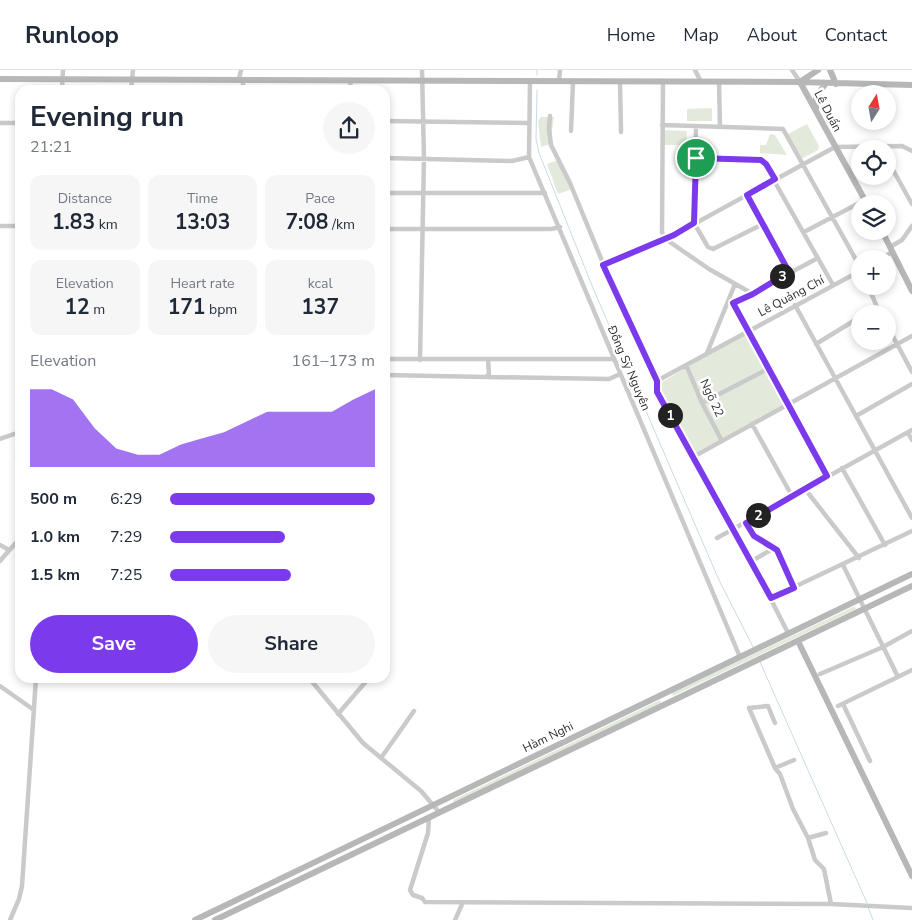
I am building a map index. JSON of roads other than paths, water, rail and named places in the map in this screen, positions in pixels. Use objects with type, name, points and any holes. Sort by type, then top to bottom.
[{"type":"main road","points":[[800,82],[818,70]]},
{"type":"main road","points":[[830,70],[836,84]]},
{"type":"main road","points":[[0,79],[800,82],[912,85]]},
{"type":"main road","name":"Lê Duẩn","points":[[800,82],[862,195]]},
{"type":"main road","points":[[817,115],[816,97],[826,84]]},
{"type":"main road","points":[[886,240],[891,250]]},
{"type":"main road","points":[[896,260],[912,291]]},
{"type":"main road","name":"Hàm Nghi","points":[[195,920],[912,574]]},
{"type":"main road","name":"Hàm Nghi","points":[[215,920],[912,586]]},
{"type":"main road","points":[[798,641],[912,876]]},
{"type":"street","points":[[62,85],[63,70]]},
{"type":"street","points":[[132,85],[133,70]]},
{"type":"street","points":[[240,70],[242,85]]},
{"type":"street","points":[[420,360],[424,158],[422,70]]},
{"type":"street","points":[[560,70],[560,82]]},
{"type":"street","points":[[696,70],[701,82]]},
{"type":"street","points":[[792,70],[800,82]]},
{"type":"street","points":[[350,81],[350,85]]},
{"type":"street","name":"Đồng Sỹ Nguyên","points":[[530,81],[529,157],[740,657]]},
{"type":"street","points":[[571,131],[573,82]]},
{"type":"street","points":[[620,82],[621,132]]},
{"type":"street","points":[[663,82],[662,232],[664,238],[753,294]]},
{"type":"street","points":[[719,82],[720,127]]},
{"type":"street","points":[[550,116],[548,128],[551,145],[570,183],[619,302],[657,383],[657,392],[752,561],[788,633]]},
{"type":"street","points":[[390,121],[529,123]]},
{"type":"street","points":[[0,123],[15,123]]},
{"type":"street","points":[[662,126],[781,128],[785,130],[851,250]]},
{"type":"street","points":[[696,126],[694,223],[708,247],[713,249],[763,224]]},
{"type":"street","points":[[896,147],[902,146],[912,151]]},
{"type":"street","points":[[603,265],[694,223],[835,147],[851,147]]},
{"type":"street","points":[[390,158],[512,161],[529,157]]},
{"type":"street","points":[[696,158],[761,160],[766,164],[833,285]]},
{"type":"street","points":[[896,176],[912,204]]},
{"type":"street","points":[[390,193],[545,193]]},
{"type":"street","points":[[747,195],[789,272]]},
{"type":"street","points":[[804,232],[851,209]]},
{"type":"street","points":[[0,226],[15,226]]},
{"type":"street","points":[[891,250],[902,240],[912,226]]},
{"type":"street","points":[[390,229],[551,229],[560,227]]},
{"type":"street","points":[[818,258],[733,303],[827,476]]},
{"type":"street","name":"Lê Quảng Chí","points":[[657,383],[682,367],[851,276]]},
{"type":"street","points":[[708,353],[735,284]]},
{"type":"street","points":[[795,306],[912,518]]},
{"type":"street","points":[[816,344],[851,323]]},
{"type":"street","points":[[693,457],[912,336]]},
{"type":"street","points":[[897,344],[912,372]]},
{"type":"street","points":[[390,359],[614,359]]},
{"type":"street","points":[[487,374],[488,360]]},
{"type":"street","name":"Ngõ 22","points":[[682,367],[687,367],[702,403],[722,441]]},
{"type":"street","points":[[702,403],[768,369]]},
{"type":"street","points":[[390,375],[487,374],[609,378],[620,374]]},
{"type":"street","points":[[856,416],[912,384]]},
{"type":"street","points":[[752,424],[792,496]]},
{"type":"street","points":[[717,538],[874,450],[910,432],[912,440]]},
{"type":"street","points":[[0,439],[15,434]]},
{"type":"street","points":[[842,468],[885,544]]},
{"type":"street","points":[[805,489],[859,558]]},
{"type":"street","points":[[746,523],[754,536],[774,548],[794,588]]},
{"type":"street","points":[[771,598],[859,558],[912,531]]},
{"type":"street","points":[[0,561],[15,543]]},
{"type":"street","points":[[0,544],[9,550]]},
{"type":"street","points":[[752,561],[774,548]]},
{"type":"street","points":[[843,565],[898,677]]},
{"type":"street","points":[[820,674],[883,647],[912,631]]},
{"type":"street","points":[[870,761],[840,705],[912,670]]},
{"type":"street","points":[[10,920],[20,899],[22,886],[36,683]]},
{"type":"street","points":[[313,683],[363,743],[421,791],[439,812]]},
{"type":"street","points":[[338,714],[365,683]]},
{"type":"street","points":[[0,686],[34,710]]},
{"type":"street","points":[[775,723],[768,706],[748,708],[775,768],[780,774],[793,809],[808,838],[815,860],[824,868],[831,904]]},
{"type":"street","points":[[382,758],[414,711]]},
{"type":"street","points":[[775,768],[794,760]]},
{"type":"street","points":[[429,817],[428,833],[411,887],[411,893],[422,898],[425,902],[863,904],[912,908]]},
{"type":"street","points":[[808,838],[826,833]]},
{"type":"street","points":[[456,920],[463,902]]},
{"type":"waterway","points":[[537,70],[537,75]]},
{"type":"waterway","points":[[537,90],[536,139],[539,153],[593,288],[693,520],[719,580],[753,647]]},
{"type":"waterway","points":[[760,662],[867,903]]},
{"type":"waterway","points":[[868,907],[873,920]]}]
